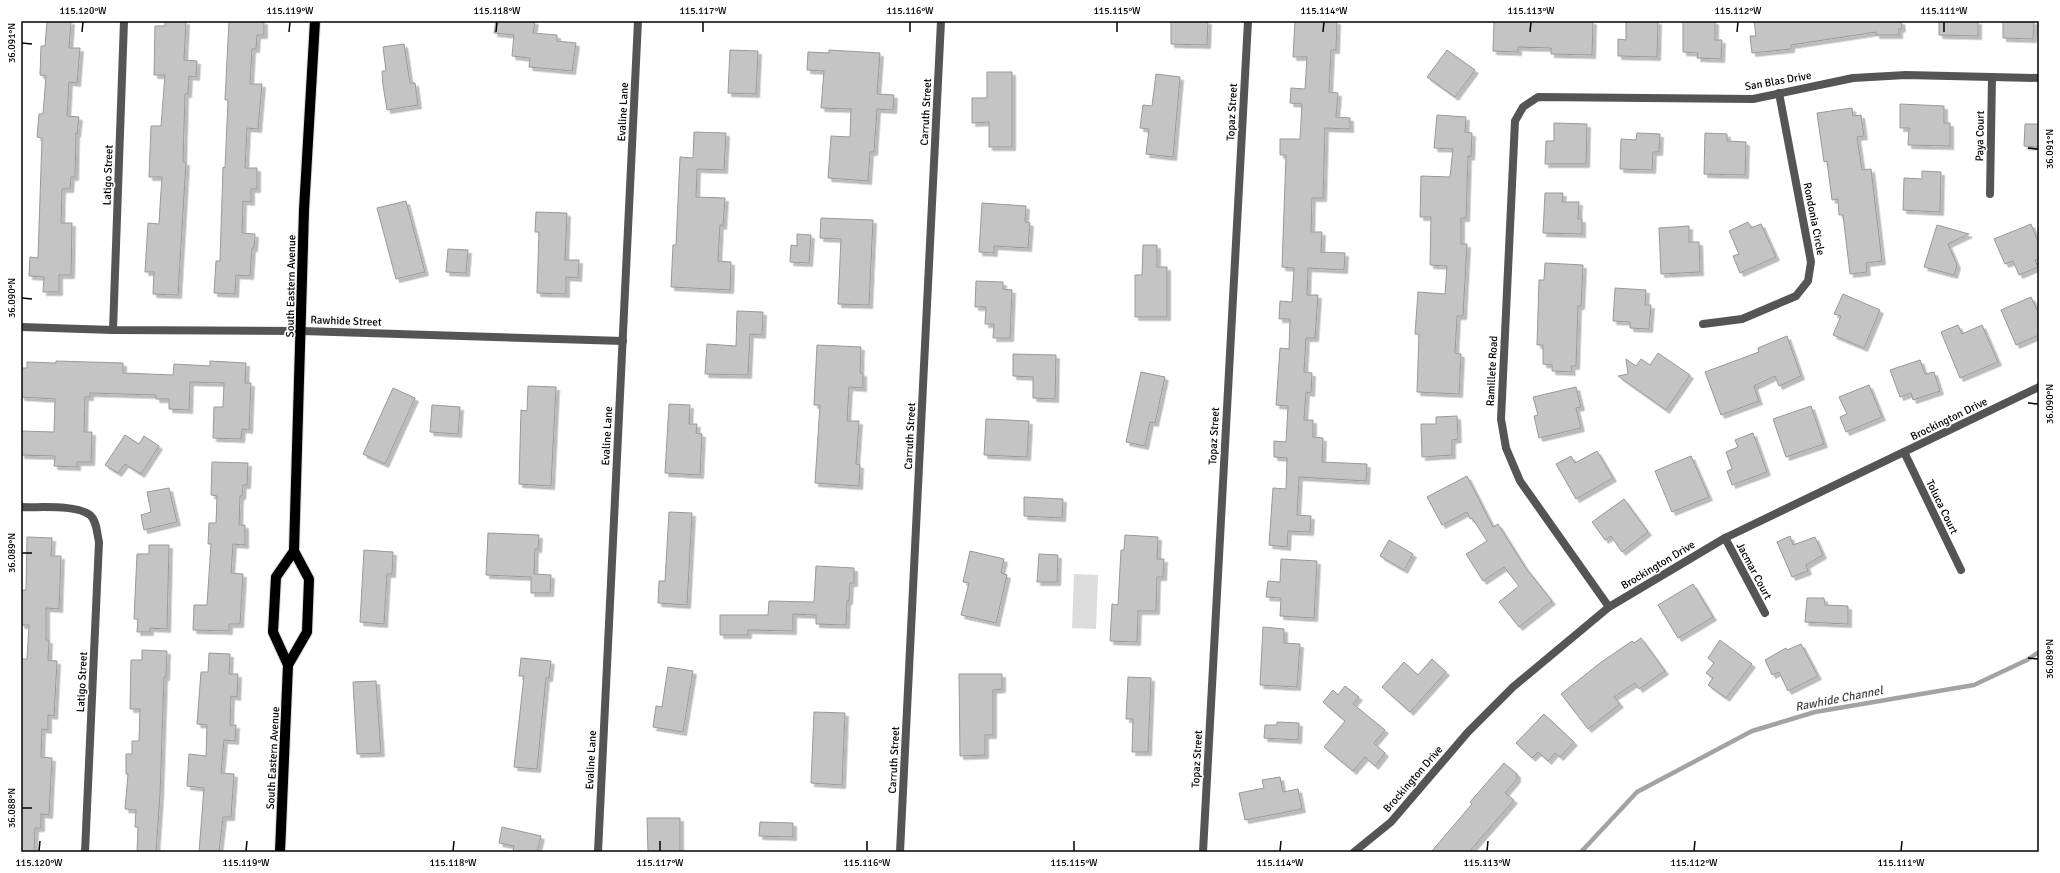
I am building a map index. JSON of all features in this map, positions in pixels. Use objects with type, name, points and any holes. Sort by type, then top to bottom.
[{"type":"main road","name":"South Eastern Avenue","points":[[288,665],[307,632],[309,579],[294,551],[302,331],[304,210],[315,21]]},
{"type":"main road","name":"South Eastern Avenue","points":[[280,852],[288,665],[273,632],[276,577],[294,551]]},
{"type":"street","name":"Latigo Street","points":[[113,330],[124,21]]},
{"type":"street","name":"Evaline Lane","points":[[598,852],[638,21]]},
{"type":"street","name":"Carruth Street","points":[[900,852],[941,21]]},
{"type":"street","name":"Topaz Street","points":[[1203,852],[1248,21]]},
{"type":"street","name":"San Blas Drive","points":[[1523,107],[1538,97],[1753,99],[1853,78],[1906,75],[2039,78]]},
{"type":"street","name":"Paya Court","points":[[1990,194],[1992,77]]},
{"type":"street","name":"Rondonia Circle","points":[[1702,324],[1742,319],[1796,296],[1808,281],[1811,262],[1779,93]]},
{"type":"street","name":"Ramillete Road","points":[[1523,107],[1516,120],[1501,419],[1506,448],[1520,481],[1609,607]]},
{"type":"street","name":"Rawhide Street","points":[[21,327],[113,330],[302,331],[623,340]]},
{"type":"street","name":"Brockington Drive","points":[[1354,852],[1391,822],[1468,732],[1513,687],[1609,607],[1725,538],[2039,387]]},
{"type":"street","name":"Toluca Court","points":[[1904,452],[1961,570]]},
{"type":"street","name":"Latigo Street","points":[[21,507],[62,508],[79,511],[90,516],[95,523],[99,542],[85,852]]},
{"type":"street","name":"Jacmar Court","points":[[1725,538],[1765,613]]},
{"type":"shaded area","points":[[1074,574],[1098,575],[1096,629],[1072,628]]},
{"type":"building","points":[[47,21],[71,21],[69,48],[80,48],[77,83],[69,82],[67,116],[79,117],[77,134],[76,133],[75,177],[71,177],[70,189],[62,189],[61,223],[72,223],[71,275],[59,275],[59,292],[43,292],[44,277],[29,276],[30,257],[38,258],[42,138],[37,137],[39,114],[43,114],[46,76],[40,75],[41,46],[45,46]]},
{"type":"building","points":[[165,21],[186,21],[184,60],[197,61],[196,77],[189,76],[188,94],[185,94],[183,162],[186,162],[178,295],[153,294],[154,272],[145,272],[148,223],[159,224],[162,177],[149,177],[151,126],[161,126],[165,75],[154,75],[155,26],[165,26]]},
{"type":"building","points":[[229,21],[264,21],[264,35],[257,35],[256,49],[252,49],[250,84],[262,84],[258,129],[247,128],[245,168],[257,168],[257,189],[251,189],[251,202],[243,201],[242,233],[255,234],[254,248],[252,248],[250,276],[236,275],[235,294],[214,293],[216,261],[220,261],[223,167],[225,168],[228,100],[225,100]]},
{"type":"building","points":[[496,21],[535,21],[533,33],[557,35],[557,41],[576,43],[572,71],[529,67],[530,58],[512,56],[514,35],[494,33]]},
{"type":"building","points":[[1171,21],[1208,21],[1207,45],[1171,44]]},
{"type":"building","points":[[1295,21],[1337,21],[1336,50],[1331,50],[1329,92],[1338,93],[1336,117],[1350,118],[1350,129],[1325,128],[1323,198],[1312,198],[1311,232],[1322,232],[1321,252],[1345,253],[1344,270],[1308,268],[1307,295],[1318,295],[1315,338],[1306,338],[1304,372],[1312,373],[1311,393],[1306,392],[1304,420],[1313,420],[1313,437],[1323,438],[1322,462],[1367,464],[1366,481],[1299,477],[1297,515],[1311,516],[1310,532],[1288,531],[1287,547],[1269,545],[1273,488],[1286,489],[1287,458],[1274,457],[1274,441],[1286,442],[1288,406],[1276,405],[1280,348],[1289,349],[1290,319],[1279,319],[1280,301],[1292,302],[1294,268],[1282,267],[1286,155],[1280,155],[1280,139],[1300,139],[1302,104],[1290,103],[1291,88],[1305,89],[1307,57],[1293,57]]},
{"type":"building","points":[[1494,21],[1593,21],[1592,55],[1551,54],[1551,48],[1518,47],[1518,52],[1493,51]]},
{"type":"building","points":[[1626,21],[1658,21],[1657,57],[1618,56],[1618,39],[1626,40]]},
{"type":"building","points":[[1683,21],[1715,21],[1715,40],[1722,40],[1721,59],[1697,58],[1698,53],[1683,52]]},
{"type":"building","points":[[1754,21],[1901,21],[1902,28],[1899,29],[1899,35],[1876,35],[1876,32],[1791,45],[1791,49],[1752,53],[1750,36],[1756,36]]},
{"type":"building","points":[[1939,21],[1978,21],[1978,36],[1939,35]]},
{"type":"building","points":[[2003,21],[2034,21],[2033,39],[2003,38]]},
{"type":"building","points":[[404,44],[410,83],[415,83],[418,105],[387,110],[382,71],[386,71],[383,47]]},
{"type":"building","points":[[730,50],[758,51],[756,94],[728,93]]},
{"type":"building","points":[[829,50],[880,53],[877,94],[894,95],[893,110],[877,109],[874,152],[870,152],[868,181],[828,178],[831,136],[850,137],[851,109],[821,108],[824,71],[807,70],[808,52],[829,53]]},
{"type":"building","points":[[1447,50],[1475,70],[1455,97],[1427,77]]},
{"type":"building","points":[[987,72],[1012,72],[1012,147],[989,147],[989,122],[972,123],[972,98],[987,98]]},
{"type":"building","points":[[1156,74],[1180,77],[1173,157],[1146,154],[1149,129],[1140,128],[1143,105],[1152,106]]},
{"type":"building","points":[[1900,104],[1944,106],[1944,123],[1950,123],[1950,146],[1908,145],[1909,128],[1900,128]]},
{"type":"building","points":[[1852,108],[1853,116],[1861,115],[1864,136],[1857,137],[1862,170],[1871,169],[1882,261],[1866,263],[1867,272],[1850,274],[1843,215],[1839,215],[1838,199],[1832,200],[1827,161],[1824,162],[1817,113]]},
{"type":"building","points":[[1437,115],[1466,117],[1465,132],[1472,133],[1471,157],[1468,156],[1466,218],[1461,218],[1461,244],[1467,244],[1463,316],[1457,316],[1455,353],[1461,354],[1459,394],[1417,392],[1419,334],[1415,334],[1418,292],[1445,294],[1447,266],[1430,265],[1431,217],[1420,217],[1421,176],[1450,177],[1453,149],[1434,148]]},
{"type":"building","points":[[1554,123],[1587,124],[1586,164],[1545,164],[1546,141],[1554,141]]},
{"type":"building","points":[[2025,124],[2039,124],[2039,147],[2024,146]]},
{"type":"building","points":[[694,132],[726,133],[724,170],[697,169],[696,197],[725,198],[723,226],[720,225],[718,261],[731,262],[730,290],[671,287],[673,245],[676,245],[680,157],[693,158]]},
{"type":"building","points":[[1637,133],[1660,134],[1659,152],[1653,152],[1652,170],[1620,169],[1621,139],[1636,140]]},
{"type":"building","points":[[1705,133],[1727,134],[1727,141],[1746,142],[1745,175],[1704,174]]},
{"type":"building","points":[[1922,171],[1941,172],[1940,212],[1903,210],[1904,178],[1922,179]]},
{"type":"building","points":[[1545,193],[1563,193],[1562,202],[1579,202],[1578,219],[1582,219],[1582,234],[1543,233]]},
{"type":"building","points":[[406,201],[425,272],[396,279],[377,208]]},
{"type":"building","points":[[982,203],[1026,206],[1025,222],[1030,223],[1028,248],[994,246],[994,253],[979,252]]},
{"type":"building","points":[[536,212],[567,213],[565,260],[579,260],[578,278],[566,277],[566,294],[537,293],[539,232],[535,232]]},
{"type":"building","points":[[821,218],[873,220],[869,305],[838,304],[841,239],[820,238]]},
{"type":"building","points":[[1748,222],[1751,228],[1761,224],[1776,257],[1740,273],[1733,256],[1739,254],[1729,231]]},
{"type":"building","points":[[2031,224],[2039,244],[2039,259],[2035,260],[2038,267],[2019,275],[2013,261],[2005,264],[1994,239]]},
{"type":"building","points":[[1937,225],[1969,234],[1948,244],[1957,265],[1954,275],[1924,267]]},
{"type":"building","points":[[1689,226],[1689,242],[1699,242],[1700,272],[1661,274],[1659,228]]},
{"type":"building","points":[[797,234],[811,235],[809,263],[790,262],[791,245],[797,246]]},
{"type":"building","points":[[1143,245],[1157,245],[1157,267],[1167,267],[1167,317],[1135,317],[1135,275],[1142,275]]},
{"type":"building","points":[[448,249],[468,250],[466,273],[446,272]]},
{"type":"building","points":[[1545,263],[1583,265],[1581,306],[1578,306],[1576,366],[1571,366],[1572,372],[1552,371],[1552,365],[1543,364],[1543,345],[1537,345],[1539,280],[1544,280]]},
{"type":"building","points":[[976,281],[1003,282],[1003,289],[1012,290],[1010,338],[993,338],[994,324],[985,324],[986,307],[975,307]]},
{"type":"building","points":[[1615,288],[1646,290],[1645,305],[1651,305],[1649,329],[1630,328],[1630,322],[1613,321]]},
{"type":"building","points":[[1843,294],[1880,310],[1864,348],[1833,335],[1841,316],[1834,314]]},
{"type":"building","points":[[2031,297],[2039,314],[2039,335],[2016,345],[2001,310]]},
{"type":"building","points":[[737,311],[763,312],[762,335],[750,334],[748,375],[705,374],[707,344],[736,346]]},
{"type":"building","points":[[1958,325],[1962,334],[1982,325],[1998,362],[1960,378],[1941,332]]},
{"type":"building","points":[[1787,336],[1801,376],[1779,386],[1775,376],[1754,386],[1759,401],[1721,415],[1705,372],[1759,352],[1758,348]]},
{"type":"building","points":[[817,345],[861,347],[860,373],[863,373],[863,388],[849,387],[847,421],[859,421],[856,464],[860,465],[859,486],[815,483],[820,405],[814,405]]},
{"type":"building","points":[[1658,353],[1690,375],[1666,410],[1618,376],[1628,374],[1626,359],[1636,366],[1641,359],[1650,365]]},
{"type":"building","points":[[1013,354],[1056,355],[1055,399],[1033,398],[1033,377],[1013,376]]},
{"type":"building","points":[[1920,360],[1925,374],[1934,372],[1940,391],[1913,400],[1911,393],[1900,397],[1890,370]]},
{"type":"building","points":[[56,361],[123,363],[123,373],[173,375],[174,364],[210,366],[210,361],[246,363],[245,383],[251,383],[249,430],[242,429],[241,439],[213,438],[214,407],[223,407],[224,383],[190,382],[189,410],[169,409],[169,399],[156,399],[156,395],[90,393],[90,397],[85,397],[84,432],[92,432],[91,462],[77,462],[77,467],[54,466],[55,456],[21,455],[21,431],[54,432],[55,399],[21,397],[21,368],[27,368],[27,362],[56,363]]},
{"type":"building","points":[[1141,372],[1165,377],[1155,423],[1150,422],[1145,446],[1126,442]]},
{"type":"building","points":[[1869,385],[1882,417],[1846,432],[1840,417],[1847,414],[1839,397]]},
{"type":"building","points":[[528,386],[556,387],[551,486],[519,484],[521,410],[527,411]]},
{"type":"building","points":[[1576,387],[1581,407],[1576,408],[1581,428],[1539,438],[1534,416],[1538,415],[1533,397]]},
{"type":"building","points":[[393,388],[415,398],[385,464],[363,454]]},
{"type":"building","points":[[669,404],[690,405],[689,424],[697,424],[696,433],[702,434],[700,475],[665,473]]},
{"type":"building","points":[[432,405],[460,407],[458,434],[430,432]]},
{"type":"building","points":[[1811,406],[1824,444],[1786,457],[1773,419]]},
{"type":"building","points":[[1457,416],[1458,439],[1452,440],[1452,455],[1422,457],[1421,424],[1436,424],[1436,417]]},
{"type":"building","points":[[986,419],[1029,421],[1027,457],[984,455]]},
{"type":"building","points":[[1753,433],[1767,472],[1732,485],[1727,471],[1732,469],[1726,452],[1738,447],[1735,440]]},
{"type":"building","points":[[125,435],[139,444],[144,436],[159,446],[141,474],[125,464],[118,473],[105,465]]},
{"type":"building","points":[[1597,451],[1613,478],[1576,499],[1556,464],[1571,456],[1575,463]]},
{"type":"building","points":[[1691,456],[1709,497],[1672,512],[1655,471]]},
{"type":"building","points":[[212,462],[248,463],[247,485],[243,485],[242,496],[240,496],[239,525],[245,525],[245,545],[233,544],[231,573],[243,574],[240,624],[229,624],[229,631],[193,630],[194,605],[207,605],[211,544],[208,544],[209,523],[216,523],[217,496],[211,495]]},
{"type":"building","points":[[1467,476],[1493,527],[1498,524],[1525,567],[1552,601],[1519,627],[1499,602],[1519,586],[1504,567],[1483,581],[1466,554],[1487,541],[1472,518],[1470,519],[1467,512],[1442,525],[1427,497]]},
{"type":"building","points":[[169,488],[177,522],[144,530],[141,515],[151,512],[147,492]]},
{"type":"building","points":[[1024,497],[1063,499],[1062,518],[1024,516]]},
{"type":"building","points":[[1624,499],[1648,532],[1622,552],[1611,536],[1605,540],[1592,522]]},
{"type":"building","points":[[669,512],[692,513],[687,605],[658,603],[659,581],[665,581]]},
{"type":"building","points":[[488,533],[539,535],[538,549],[535,549],[534,574],[551,575],[550,593],[531,593],[531,577],[486,575]]},
{"type":"building","points":[[1125,535],[1158,537],[1157,559],[1164,559],[1163,577],[1157,577],[1156,611],[1138,611],[1137,642],[1110,641],[1112,604],[1118,605],[1121,550],[1124,550]]},
{"type":"building","points":[[1790,536],[1793,545],[1815,537],[1823,555],[1806,565],[1808,571],[1792,577],[1777,542]]},
{"type":"building","points":[[27,537],[52,538],[51,556],[61,556],[59,609],[46,608],[46,640],[49,640],[48,660],[57,661],[54,716],[48,715],[48,730],[42,729],[41,757],[52,758],[49,815],[41,814],[41,828],[35,828],[34,852],[21,852],[21,659],[27,659],[29,625],[21,625],[21,611],[22,590],[26,590]]},
{"type":"building","points":[[1389,540],[1413,554],[1404,570],[1380,556]]},
{"type":"building","points":[[149,545],[169,545],[167,629],[150,628],[150,632],[137,632],[138,619],[134,619],[137,554],[149,554]]},
{"type":"building","points":[[364,550],[393,552],[392,574],[387,574],[384,624],[360,622]]},
{"type":"building","points":[[970,551],[1004,559],[1001,573],[1007,575],[996,623],[961,615],[969,583],[963,582]]},
{"type":"building","points":[[1039,554],[1058,555],[1057,582],[1037,582]]},
{"type":"building","points":[[1281,559],[1317,561],[1314,618],[1280,616],[1281,598],[1266,597],[1268,581],[1280,582]]},
{"type":"building","points":[[816,566],[854,568],[854,583],[850,583],[849,601],[847,601],[846,625],[816,624],[816,615],[793,614],[793,631],[748,630],[748,635],[720,635],[720,615],[768,615],[769,601],[814,602]]},
{"type":"building","points":[[1693,584],[1713,617],[1678,638],[1658,605]]},
{"type":"building","points":[[1807,598],[1824,598],[1825,605],[1848,606],[1848,624],[1805,622]]},
{"type":"building","points":[[1263,627],[1284,629],[1284,643],[1300,644],[1297,687],[1260,685]]},
{"type":"building","points":[[1641,638],[1665,671],[1639,689],[1635,683],[1614,697],[1620,704],[1588,729],[1561,694],[1600,663],[1632,641],[1634,643]]},
{"type":"building","points":[[1720,640],[1752,664],[1726,698],[1708,685],[1713,678],[1706,673],[1714,663],[1708,658]]},
{"type":"building","points":[[1801,644],[1818,676],[1788,691],[1779,672],[1772,675],[1765,660],[1786,648],[1787,650]]},
{"type":"building","points":[[142,650],[167,651],[166,677],[164,677],[160,795],[156,852],[137,852],[138,827],[135,827],[136,810],[125,809],[128,774],[126,774],[126,754],[132,754],[132,741],[139,741],[140,709],[130,709],[131,660],[142,660]]},
{"type":"building","points":[[209,653],[230,654],[229,674],[238,674],[237,697],[231,696],[230,725],[236,725],[235,741],[224,740],[221,773],[234,774],[231,817],[223,817],[219,852],[199,852],[204,788],[187,786],[189,754],[206,756],[207,725],[197,724],[201,672],[208,672]]},
{"type":"building","points":[[521,658],[551,661],[549,678],[546,678],[537,769],[514,767],[524,676],[519,676]]},
{"type":"building","points":[[1432,659],[1446,672],[1410,712],[1382,687],[1404,662],[1418,675]]},
{"type":"building","points":[[668,667],[693,671],[683,732],[653,727],[656,706],[662,707]]},
{"type":"building","points":[[959,674],[1002,674],[1002,689],[993,690],[993,735],[985,735],[985,755],[960,756]]},
{"type":"building","points":[[1128,677],[1151,678],[1148,752],[1132,752],[1133,719],[1126,719]]},
{"type":"building","points":[[376,681],[381,753],[357,754],[353,682]]},
{"type":"building","points":[[1345,686],[1359,697],[1353,704],[1385,730],[1374,743],[1385,753],[1375,766],[1365,757],[1353,771],[1324,747],[1345,721],[1323,702],[1333,690],[1338,695]]},
{"type":"building","points":[[814,712],[845,713],[842,785],[811,783]]},
{"type":"building","points":[[1544,714],[1574,742],[1560,757],[1555,753],[1548,761],[1538,752],[1532,758],[1516,743]]},
{"type":"building","points":[[1277,722],[1299,723],[1298,740],[1264,738],[1265,725],[1277,725]]},
{"type":"building","points":[[1504,763],[1517,774],[1517,779],[1505,793],[1514,800],[1469,852],[1431,852],[1472,804],[1470,802]]},
{"type":"building","points":[[1280,777],[1283,792],[1298,789],[1302,809],[1245,820],[1239,793],[1264,788],[1262,780]]},
{"type":"building","points":[[647,818],[680,818],[680,852],[648,852]]},
{"type":"building","points":[[760,822],[793,823],[793,837],[759,836]]},
{"type":"building","points":[[502,827],[541,836],[537,852],[513,852],[514,846],[499,843]]},
{"type":"waterway","name":"Rawhide Channel","points":[[1581,852],[1637,792],[1752,731],[1815,712],[1974,685],[2027,660],[2039,652]]}]
